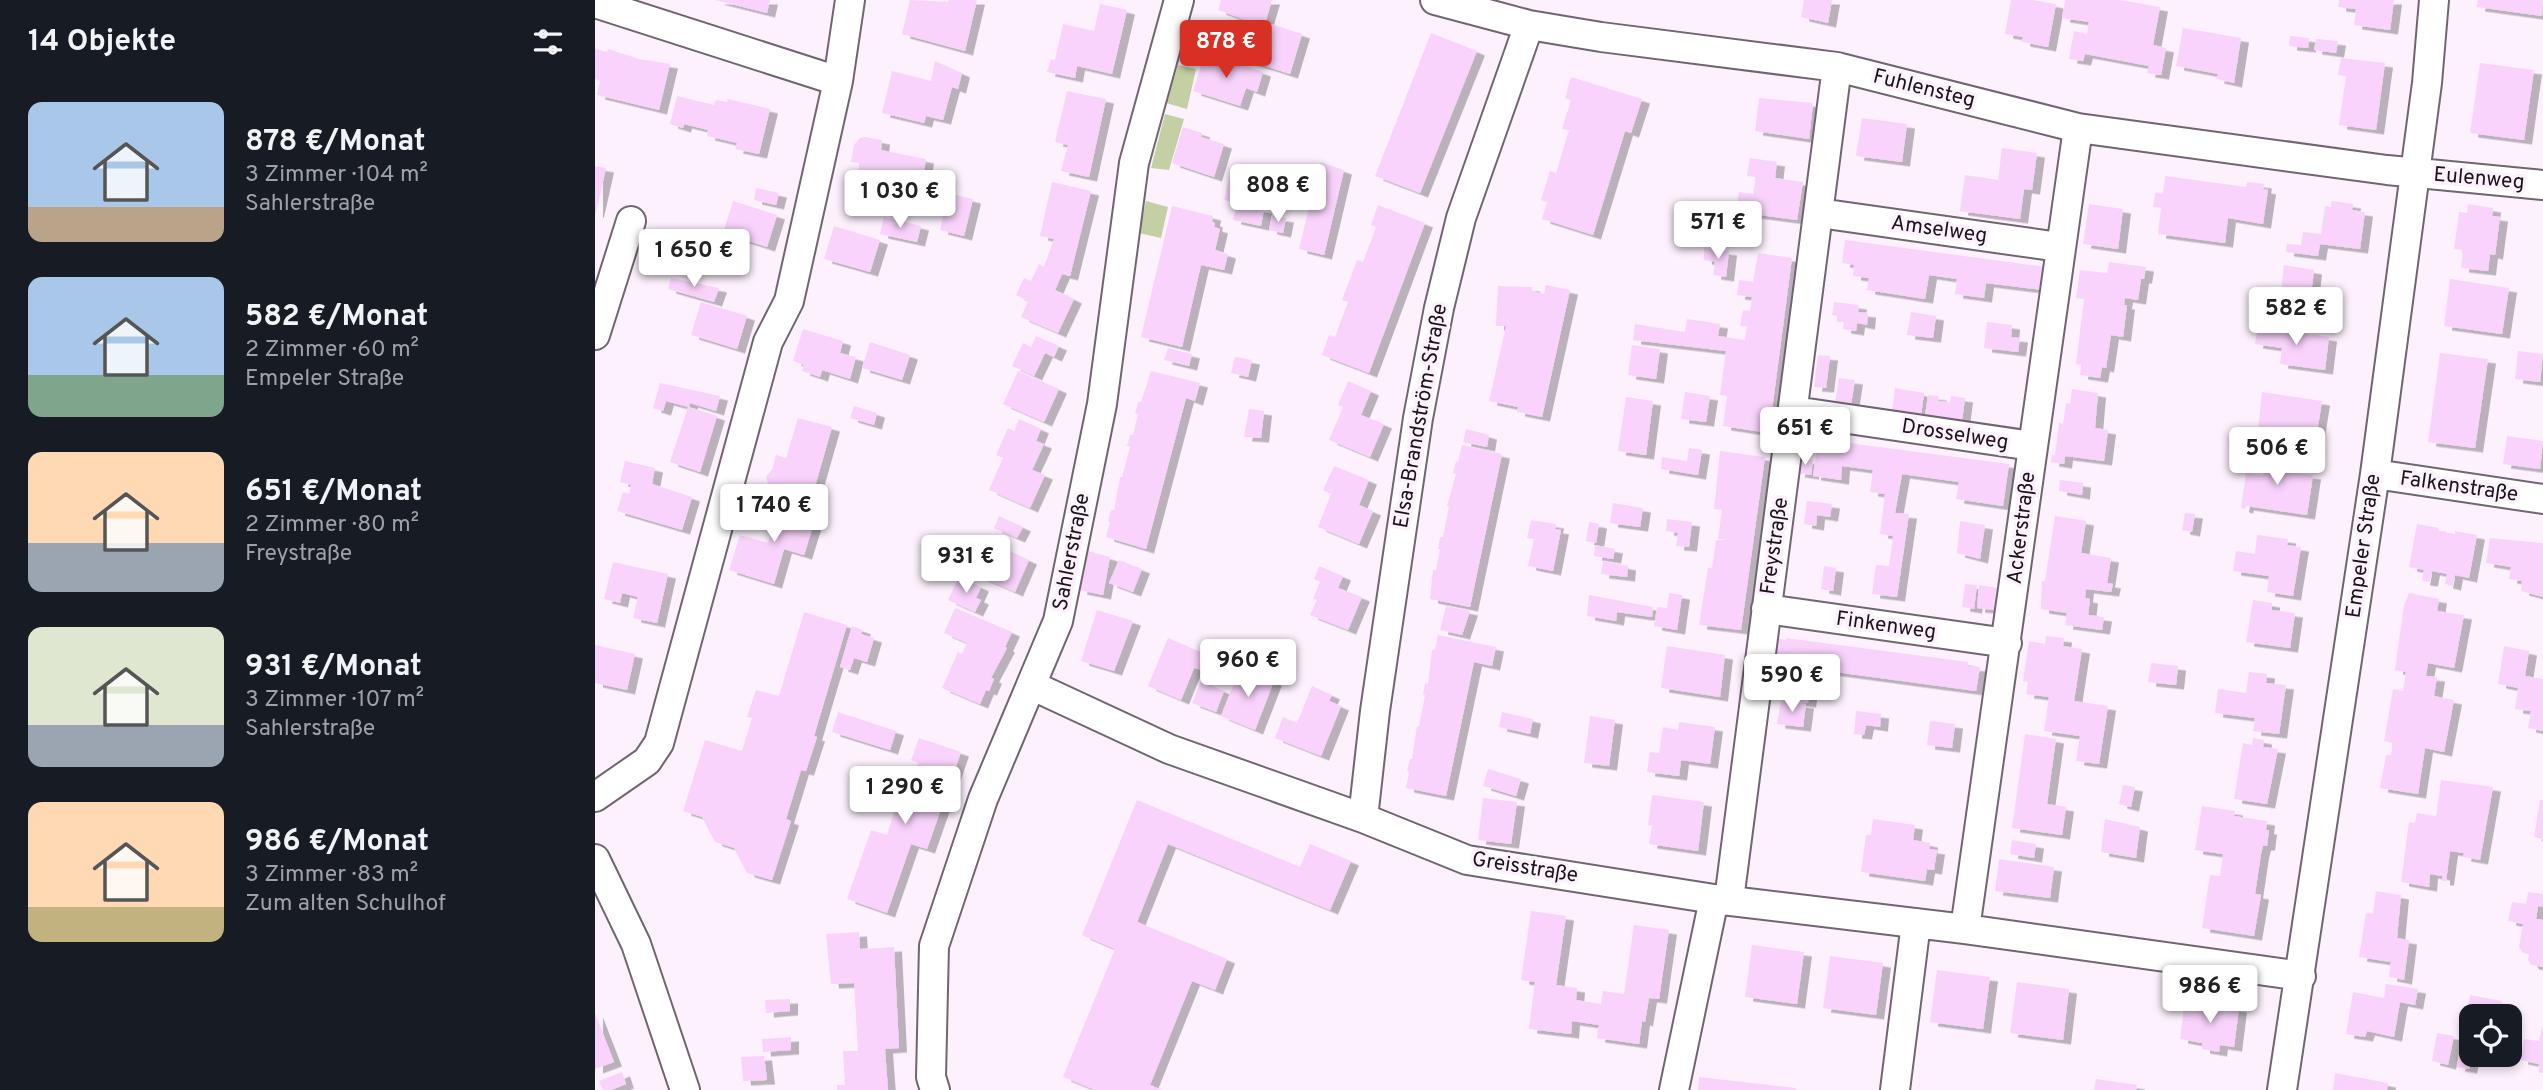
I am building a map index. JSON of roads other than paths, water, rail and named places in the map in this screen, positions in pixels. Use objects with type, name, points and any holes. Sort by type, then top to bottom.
[{"type":"street","points":[[595,797],[647,761],[659,743],[768,342],[789,301],[838,81],[850,0]]},
{"type":"street","name":"Sahlerstraße","points":[[935,1090],[931,1077],[934,946],[983,799],[1058,621],[1102,404],[1134,163],[1179,0]]},
{"type":"street","name":"Fuhlensteg","points":[[1435,0],[1529,25],[1601,37],[1837,66],[2078,128],[2415,173]]},
{"type":"street","name":"Empeler Straße","points":[[2282,1090],[2375,474],[2427,83],[2434,0]]},
{"type":"street","points":[[595,3],[838,81]]},
{"type":"street","name":"Elsa-Brandström-Straße","points":[[1363,818],[1375,711],[1418,418],[1439,308],[1461,218],[1529,25]]},
{"type":"street","name":"Freystraße","points":[[1674,1090],[1721,899],[1794,411],[1837,66]]},
{"type":"street","name":"Ackerstraße","points":[[1965,929],[2007,643],[2059,247],[2078,128]]},
{"type":"street","name":"Eulenweg","points":[[2415,173],[2543,185]]},
{"type":"street","name":"Amselweg","points":[[1819,213],[2059,247]]},
{"type":"street","points":[[595,335],[631,221]]},
{"type":"street","name":"Drosselweg","points":[[1794,411],[2032,446]]},
{"type":"street","name":"Falkenstraße","points":[[2375,474],[2543,499]]},
{"type":"street","name":"Finkenweg","points":[[1766,609],[2007,643]]},
{"type":"street","name":"Greisstraße","points":[[1031,685],[1169,749],[1363,818],[1467,860],[1721,899],[1965,929],[2301,976]]},
{"type":"street","points":[[595,859],[636,944],[685,1090]]},
{"type":"street","points":[[1895,1090],[1916,923]]}]
